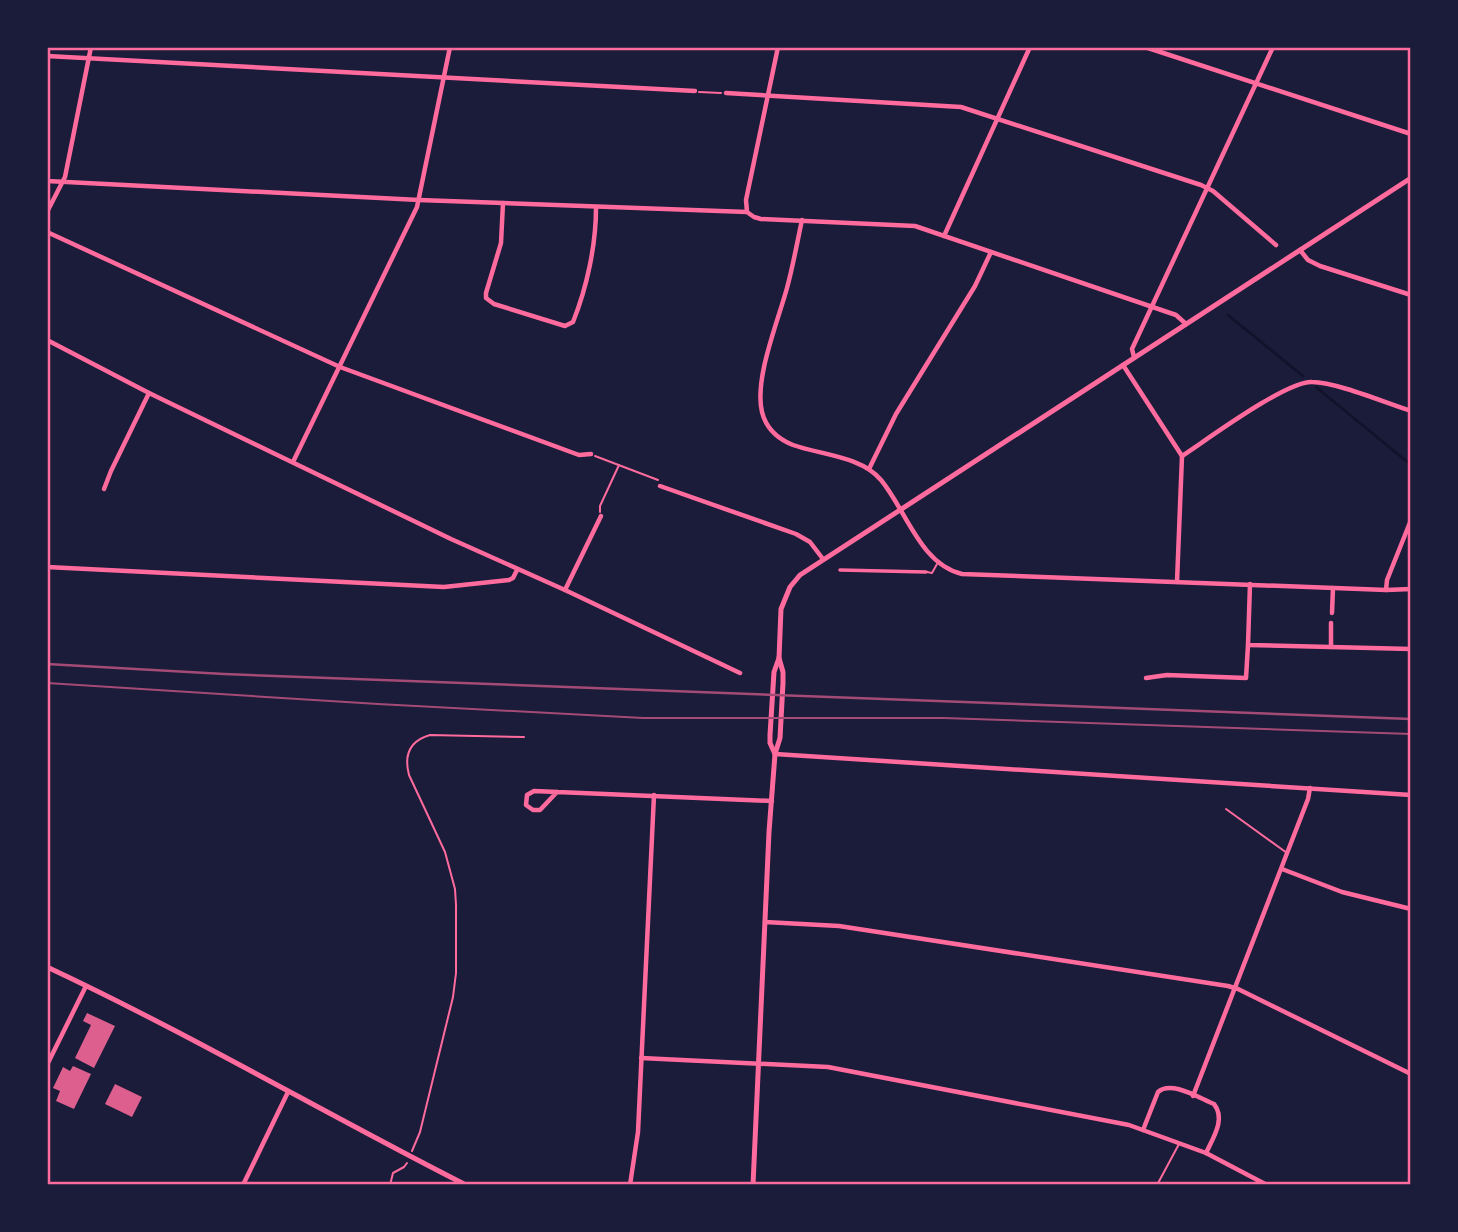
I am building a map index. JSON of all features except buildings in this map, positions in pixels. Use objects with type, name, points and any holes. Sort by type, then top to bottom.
[{"type":"street","points":[[47,212],[65,177],[91,47]]},
{"type":"street","points":[[293,463],[419,200],[450,47]]},
{"type":"street","points":[[747,212],[746,200],[778,47]]},
{"type":"street","points":[[944,236],[1030,47]]},
{"type":"street","points":[[1145,47],[1411,134]]},
{"type":"street","points":[[1134,357],[1132,349],[1273,47]]},
{"type":"street","points":[[47,56],[695,92]]},
{"type":"street","points":[[726,93],[957,106],[1207,188],[1276,245]]},
{"type":"street","points":[[755,1184],[765,922],[775,754],[780,741],[783,682],[779,658],[781,609],[787,593],[800,575],[823,559],[1411,178]]},
{"type":"street","points":[[47,181],[596,208],[747,212],[761,219],[915,226],[1176,315],[1186,324]]},
{"type":"street","points":[[503,203],[501,243],[486,298],[494,304],[565,326],[573,322],[583,289],[594,243],[596,208]]},
{"type":"street","points":[[802,220],[762,379],[762,411],[768,427],[784,441],[869,469],[884,484],[938,563],[950,571],[962,574],[1411,589]]},
{"type":"street","points":[[47,232],[340,367],[579,454],[591,454]]},
{"type":"street","points":[[1300,250],[1313,263],[1411,295]]},
{"type":"street","points":[[869,469],[901,405],[972,292],[991,252]]},
{"type":"street","points":[[47,340],[293,463],[740,673]]},
{"type":"street","points":[[1122,365],[1182,456],[1177,582]]},
{"type":"street","points":[[1182,456],[1278,394],[1301,383],[1330,385],[1411,411]]},
{"type":"street","points":[[104,489],[149,393]]},
{"type":"street","points":[[660,486],[796,534],[810,542],[823,559]]},
{"type":"street","points":[[565,590],[601,516]]},
{"type":"street","points":[[1386,590],[1387,580],[1411,520]]},
{"type":"street","points":[[47,567],[444,587],[509,580],[517,570]]},
{"type":"street","points":[[840,570],[926,572]]},
{"type":"street","points":[[1146,678],[1167,675],[1246,678],[1250,584]]},
{"type":"street","points":[[1332,613],[1333,588]]},
{"type":"street","points":[[1331,623],[1331,647]]},
{"type":"street","points":[[1248,645],[1411,649]]},
{"type":"street","points":[[775,754],[770,735],[774,671],[779,658]]},
{"type":"street","points":[[775,754],[1411,795]]},
{"type":"street","points":[[1193,1096],[1282,869],[1310,788]]},
{"type":"street","points":[[557,792],[540,810],[533,810],[526,805],[530,792],[557,792],[654,795],[772,801]]},
{"type":"street","points":[[630,1185],[637,1140],[654,795]]},
{"type":"street","points":[[1282,869],[1342,892],[1411,909]]},
{"type":"street","points":[[765,922],[839,926],[1234,988],[1411,1074]]},
{"type":"street","points":[[47,967],[466,1185]]},
{"type":"street","points":[[47,1065],[86,986]]},
{"type":"street","points":[[641,1058],[828,1066],[1143,1130],[1206,1153],[1267,1185]]},
{"type":"street","points":[[1143,1130],[1161,1088],[1171,1087],[1214,1104],[1220,1112],[1219,1122],[1206,1153]]},
{"type":"street","points":[[243,1185],[288,1092]]},
{"type":"lane","points":[[926,572],[932,573],[938,563]]},
{"type":"lane","points":[[1226,808],[1287,854]]},
{"type":"lane","points":[[1157,1185],[1179,1143]]},
{"type":"path","points":[[704,92],[726,93]]},
{"type":"path","points":[[591,454],[658,479]]},
{"type":"path","points":[[601,516],[600,506],[619,464]]},
{"type":"path","points":[[390,1185],[393,1173],[404,1167],[419,1132],[453,997],[457,918],[455,889],[445,852],[412,785],[407,765],[408,752],[416,741],[430,735],[524,737]]},
{"type":"waterway","points":[[1228,315],[1303,376]]},
{"type":"waterway","points":[[1316,387],[1411,465]]},
{"type":"tram line","points":[[47,683],[643,718],[944,718],[1411,734]]},
{"type":"railway","points":[[47,664],[224,674],[1411,719]]}]
